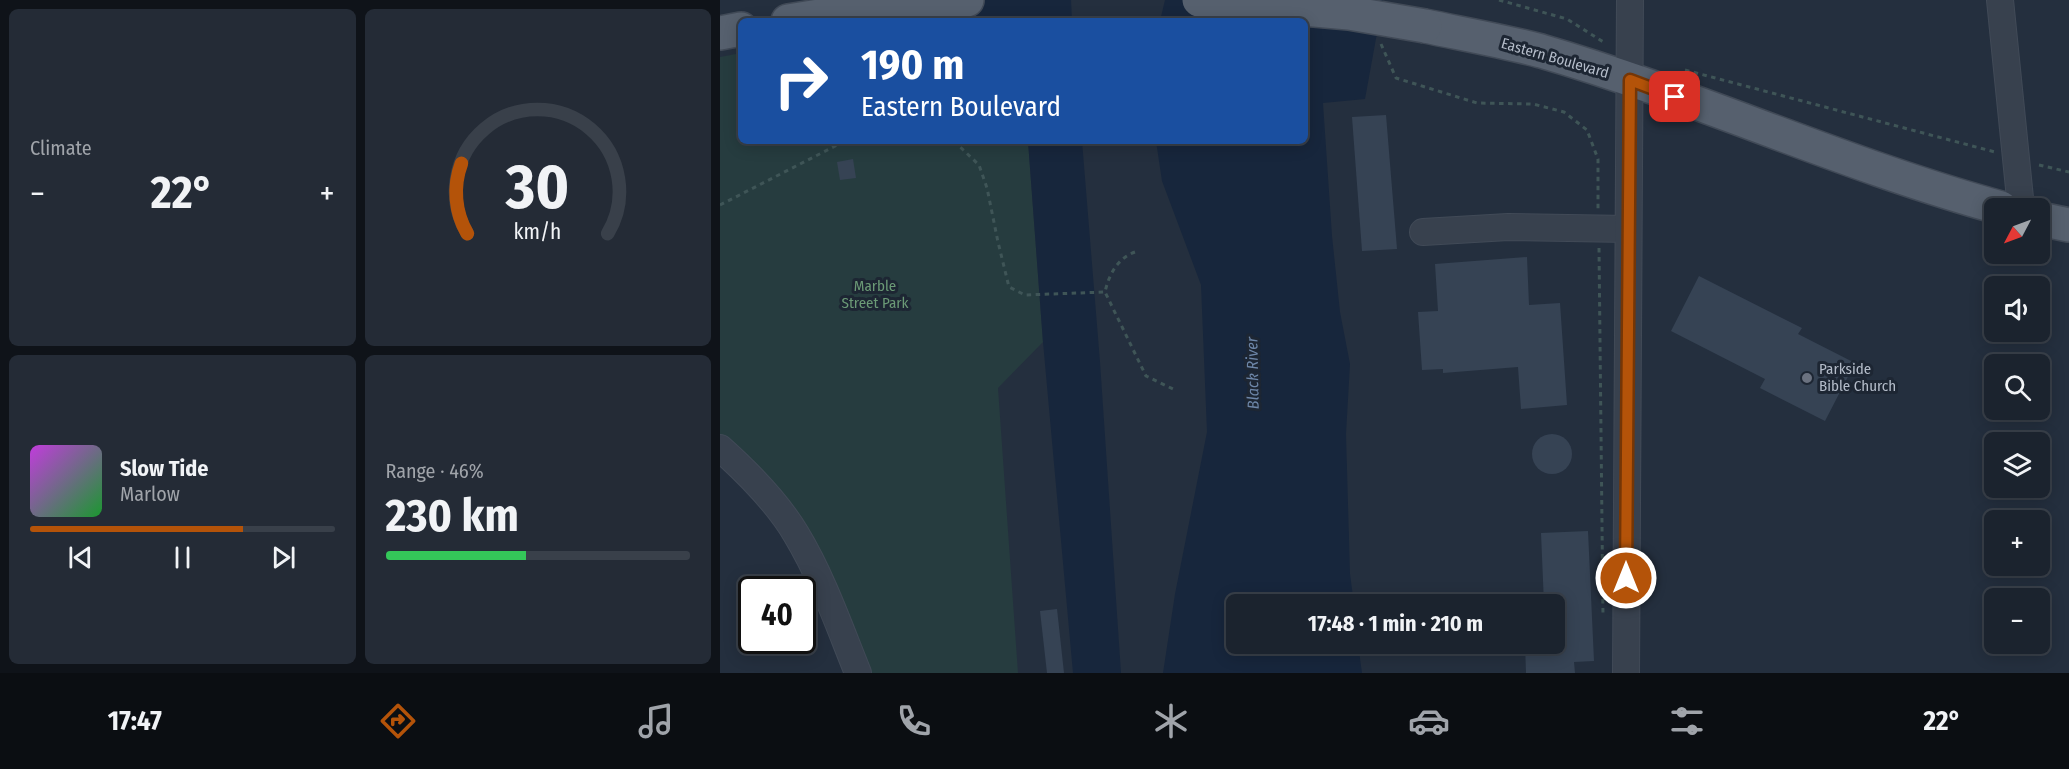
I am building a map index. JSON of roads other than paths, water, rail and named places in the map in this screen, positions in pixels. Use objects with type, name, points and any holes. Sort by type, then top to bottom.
[{"type":"main road","points":[[810,18],[897,6],[967,0]]},
{"type":"main road","name":"Eastern Boulevard","points":[[1199,0],[1349,13],[1630,67],[1935,190],[1984,203]]},
{"type":"main road","points":[[2050,221],[2069,225]]},
{"type":"street","points":[[1626,673],[1630,0]]},
{"type":"street","points":[[2000,0],[2020,198]]},
{"type":"street","points":[[1423,232],[1508,227],[1628,229]]},
{"type":"street","points":[[720,448],[780,511],[795,532],[814,565],[858,673]]},
{"type":"water","points":[[955,0],[1071,0],[1072,18],[970,18]]},
{"type":"water","name":"Black River","points":[[1165,0],[1383,0],[1365,99],[1323,103],[1332,236],[1340,312],[1350,364],[1346,434],[1350,574],[1353,594],[1226,594],[1226,654],[1359,654],[1362,673],[1163,673],[1175,594],[1207,432],[1201,285],[1162,181],[1156,144],[1308,144],[1308,18],[1161,18]]},
{"type":"water","points":[[1028,144],[1082,144],[1121,673],[1073,673],[1043,342]]},
{"type":"place","name":"Parkside Bible Church","points":[[1807,378]]},
{"type":"park label","name":"Marble Street Park","points":[[875,294]]}]
